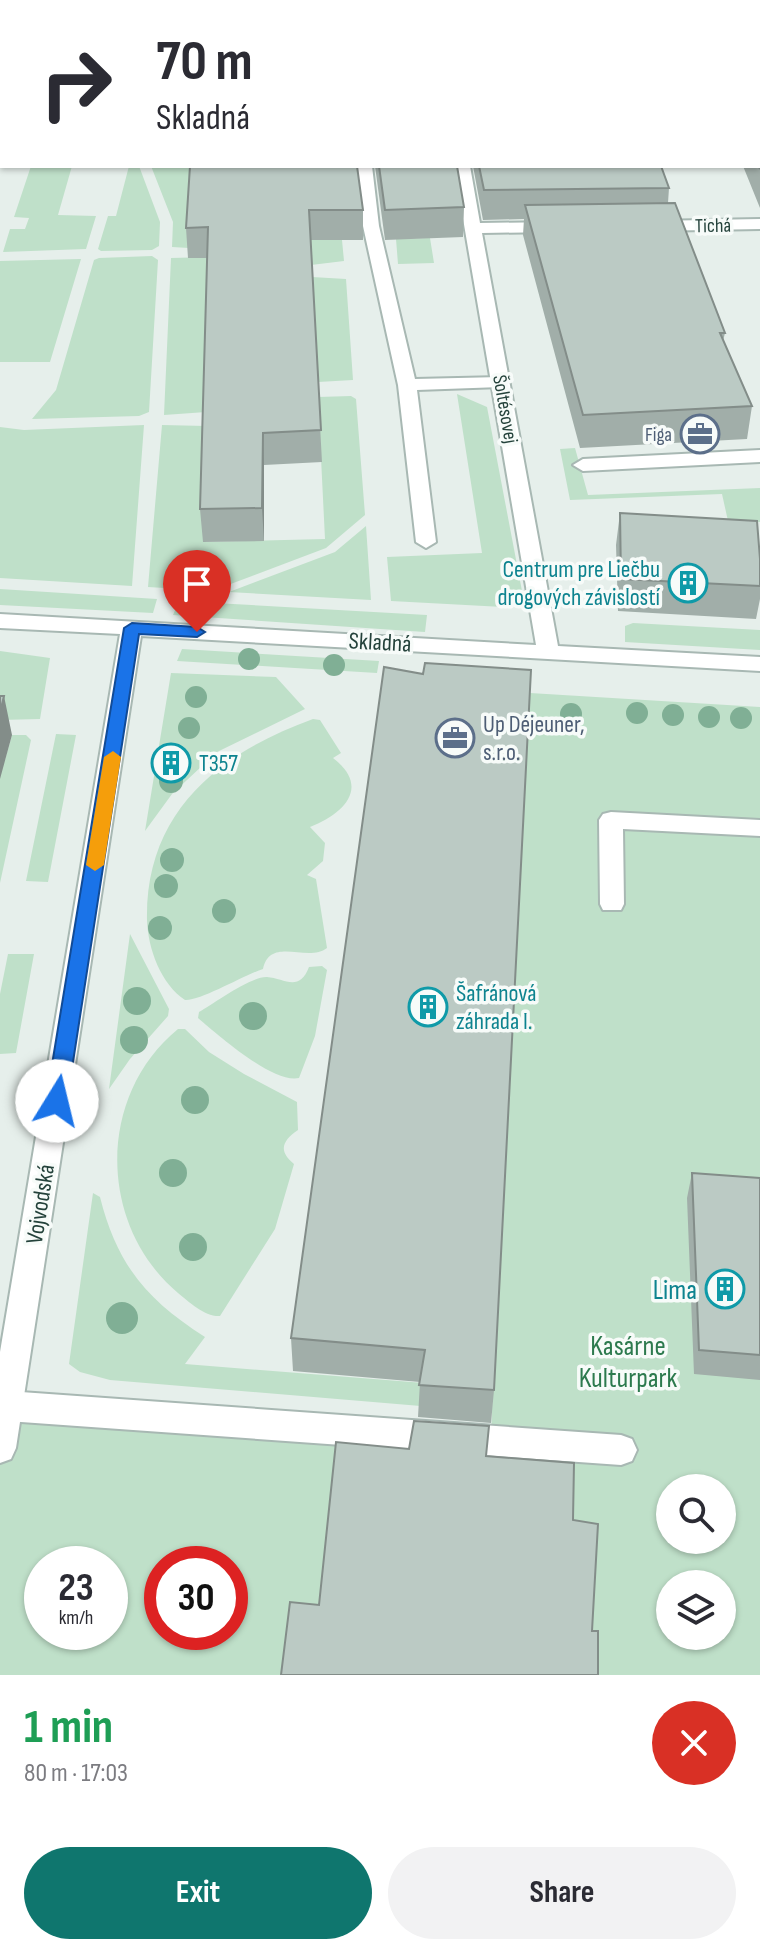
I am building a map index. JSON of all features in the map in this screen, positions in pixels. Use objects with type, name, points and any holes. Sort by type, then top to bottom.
[{"type":"street","points":[[364,168],[371,226],[407,385],[426,542]]},
{"type":"street","name":"Šoltésovej","points":[[462,168],[548,651]]},
{"type":"street","name":"Tichá","points":[[638,226],[760,224]]},
{"type":"street","points":[[473,228],[577,227]]},
{"type":"street","points":[[407,385],[501,382]]},
{"type":"street","points":[[583,465],[760,456]]},
{"type":"street","name":"Skladná","points":[[0,621],[760,664]]},
{"type":"street","name":"Vojvodská","points":[[0,1448],[132,628]]},
{"type":"street","points":[[612,904],[611,820],[760,828]]},
{"type":"street","points":[[7,1406],[621,1450]]},
{"type":"green space","points":[[30,168],[71,168],[58,215],[96,216],[86,249],[3,252],[10,229],[25,229],[29,218],[14,217]]},
{"type":"green space","points":[[128,168],[140,168],[160,222],[159,246],[152,250],[98,249],[108,216],[116,216]]},
{"type":"green space","points":[[152,168],[191,168],[189,248],[172,247],[173,222]]},
{"type":"green space","points":[[335,168],[344,261],[311,265],[305,169]]},
{"type":"green space","points":[[430,238],[434,263],[398,264],[396,239]]},
{"type":"green space","points":[[152,256],[158,260],[149,412],[139,416],[32,419],[56,390],[94,260]]},
{"type":"green space","points":[[210,257],[206,412],[164,415],[171,258]]},
{"type":"green space","points":[[81,259],[50,362],[0,362],[0,261]]},
{"type":"green space","points":[[312,277],[346,279],[353,380],[318,382]]},
{"type":"green space","points":[[457,394],[487,407],[522,591],[520,600],[503,607],[391,601],[387,557],[482,553]]},
{"type":"green space","points":[[351,396],[356,399],[365,515],[326,548],[212,591],[148,587],[162,425],[206,426],[203,542],[325,539],[318,397]]},
{"type":"green space","points":[[144,425],[132,586],[0,578],[0,427],[24,430]]},
{"type":"green space","points":[[575,448],[588,495],[760,488],[760,522],[728,521],[722,494],[570,500],[560,449]]},
{"type":"green space","points":[[366,526],[371,600],[229,592],[335,552]]},
{"type":"green space","points":[[0,589],[157,599],[153,613],[0,605]]},
{"type":"green space","points":[[179,601],[427,615],[425,632],[173,615]]},
{"type":"green space","points":[[633,623],[760,630],[760,650],[625,642],[625,626]]},
{"type":"green space","points":[[182,649],[379,661],[377,673],[177,661]]},
{"type":"green space","points":[[0,651],[50,658],[40,719],[0,720]]},
{"type":"green space","points":[[171,673],[276,677],[305,709],[217,752],[172,794],[145,831]]},
{"type":"green space","name":"Kasárne Kulturpark","points":[[530,693],[760,707],[760,1675],[0,1675],[0,1447],[7,1406],[491,1441],[492,1412],[110,1380],[80,1372],[69,1364],[93,1193],[100,1197],[115,1242],[137,1279],[167,1309],[205,1337],[185,1364],[424,1383],[422,1397],[492,1408]]},
{"type":"green space","points":[[313,719],[320,720],[341,753],[333,758],[350,779],[351,789],[342,807],[310,827],[325,843],[323,861],[307,875],[316,879],[327,948],[310,953],[273,954],[263,969],[185,1000],[169,985],[157,965],[148,931],[150,882],[159,848],[174,818],[194,792],[219,769],[247,750]]},
{"type":"green space","points":[[56,734],[76,735],[48,882],[26,881]]},
{"type":"green space","points":[[12,735],[26,735],[31,740],[0,883],[0,760],[5,760]]},
{"type":"green space","points":[[130,934],[169,1009],[168,1016],[130,1059],[109,1089]]},
{"type":"green space","points":[[8,954],[34,954],[16,1053],[0,1054],[0,994]]},
{"type":"green space","points":[[322,966],[327,970],[315,1036],[299,1078],[288,1078],[261,1066],[198,1018],[199,1012],[252,981],[267,977],[296,982],[301,980],[309,967]]},
{"type":"green space","points":[[178,1029],[185,1029],[209,1052],[244,1074],[297,1102],[298,1130],[284,1146],[286,1155],[294,1164],[275,1229],[220,1316],[203,1312],[192,1304],[152,1265],[133,1233],[121,1198],[117,1161],[121,1124],[132,1089],[151,1057]]},
{"type":"building","points":[[190,168],[357,168],[363,210],[309,210],[321,430],[263,433],[262,508],[200,509],[208,227],[186,228]]},
{"type":"building","points":[[379,168],[457,168],[464,207],[385,210]]},
{"type":"building","points":[[479,168],[662,168],[669,188],[484,190]]},
{"type":"building","points":[[675,203],[725,333],[720,333],[752,406],[583,415],[525,205]]},
{"type":"building","points":[[620,513],[757,521],[760,586],[621,579]]},
{"type":"building","name":"Šafránová záhrada I.","points":[[425,663],[531,670],[494,1390],[419,1385],[425,1350],[291,1338],[384,667],[423,674]]},
{"type":"building","name":"Lima","points":[[692,1173],[760,1178],[760,1355],[699,1350]]},
{"type":"building","points":[[414,1421],[489,1426],[486,1456],[574,1463],[573,1520],[598,1524],[592,1631],[598,1631],[598,1675],[281,1675],[290,1602],[319,1605],[336,1442],[409,1449]]},
{"type":"slow traffic","points":[[95,865],[113,757]]},
{"type":"place","name":"Figa","points":[[700,434]]},
{"type":"place","name":"Centrum pre Liečbu drogových závislostí","points":[[688,583]]},
{"type":"place","name":"Up Déjeuner, s.r.o.","points":[[455,738]]},
{"type":"place","name":"T357","points":[[171,763]]},
{"type":"place","name":"Šafránová záhrada I.","points":[[428,1007]]},
{"type":"place","name":"Lima","points":[[725,1289]]},
{"type":"route","points":[[57,1101],[132,628],[197,632]]}]
